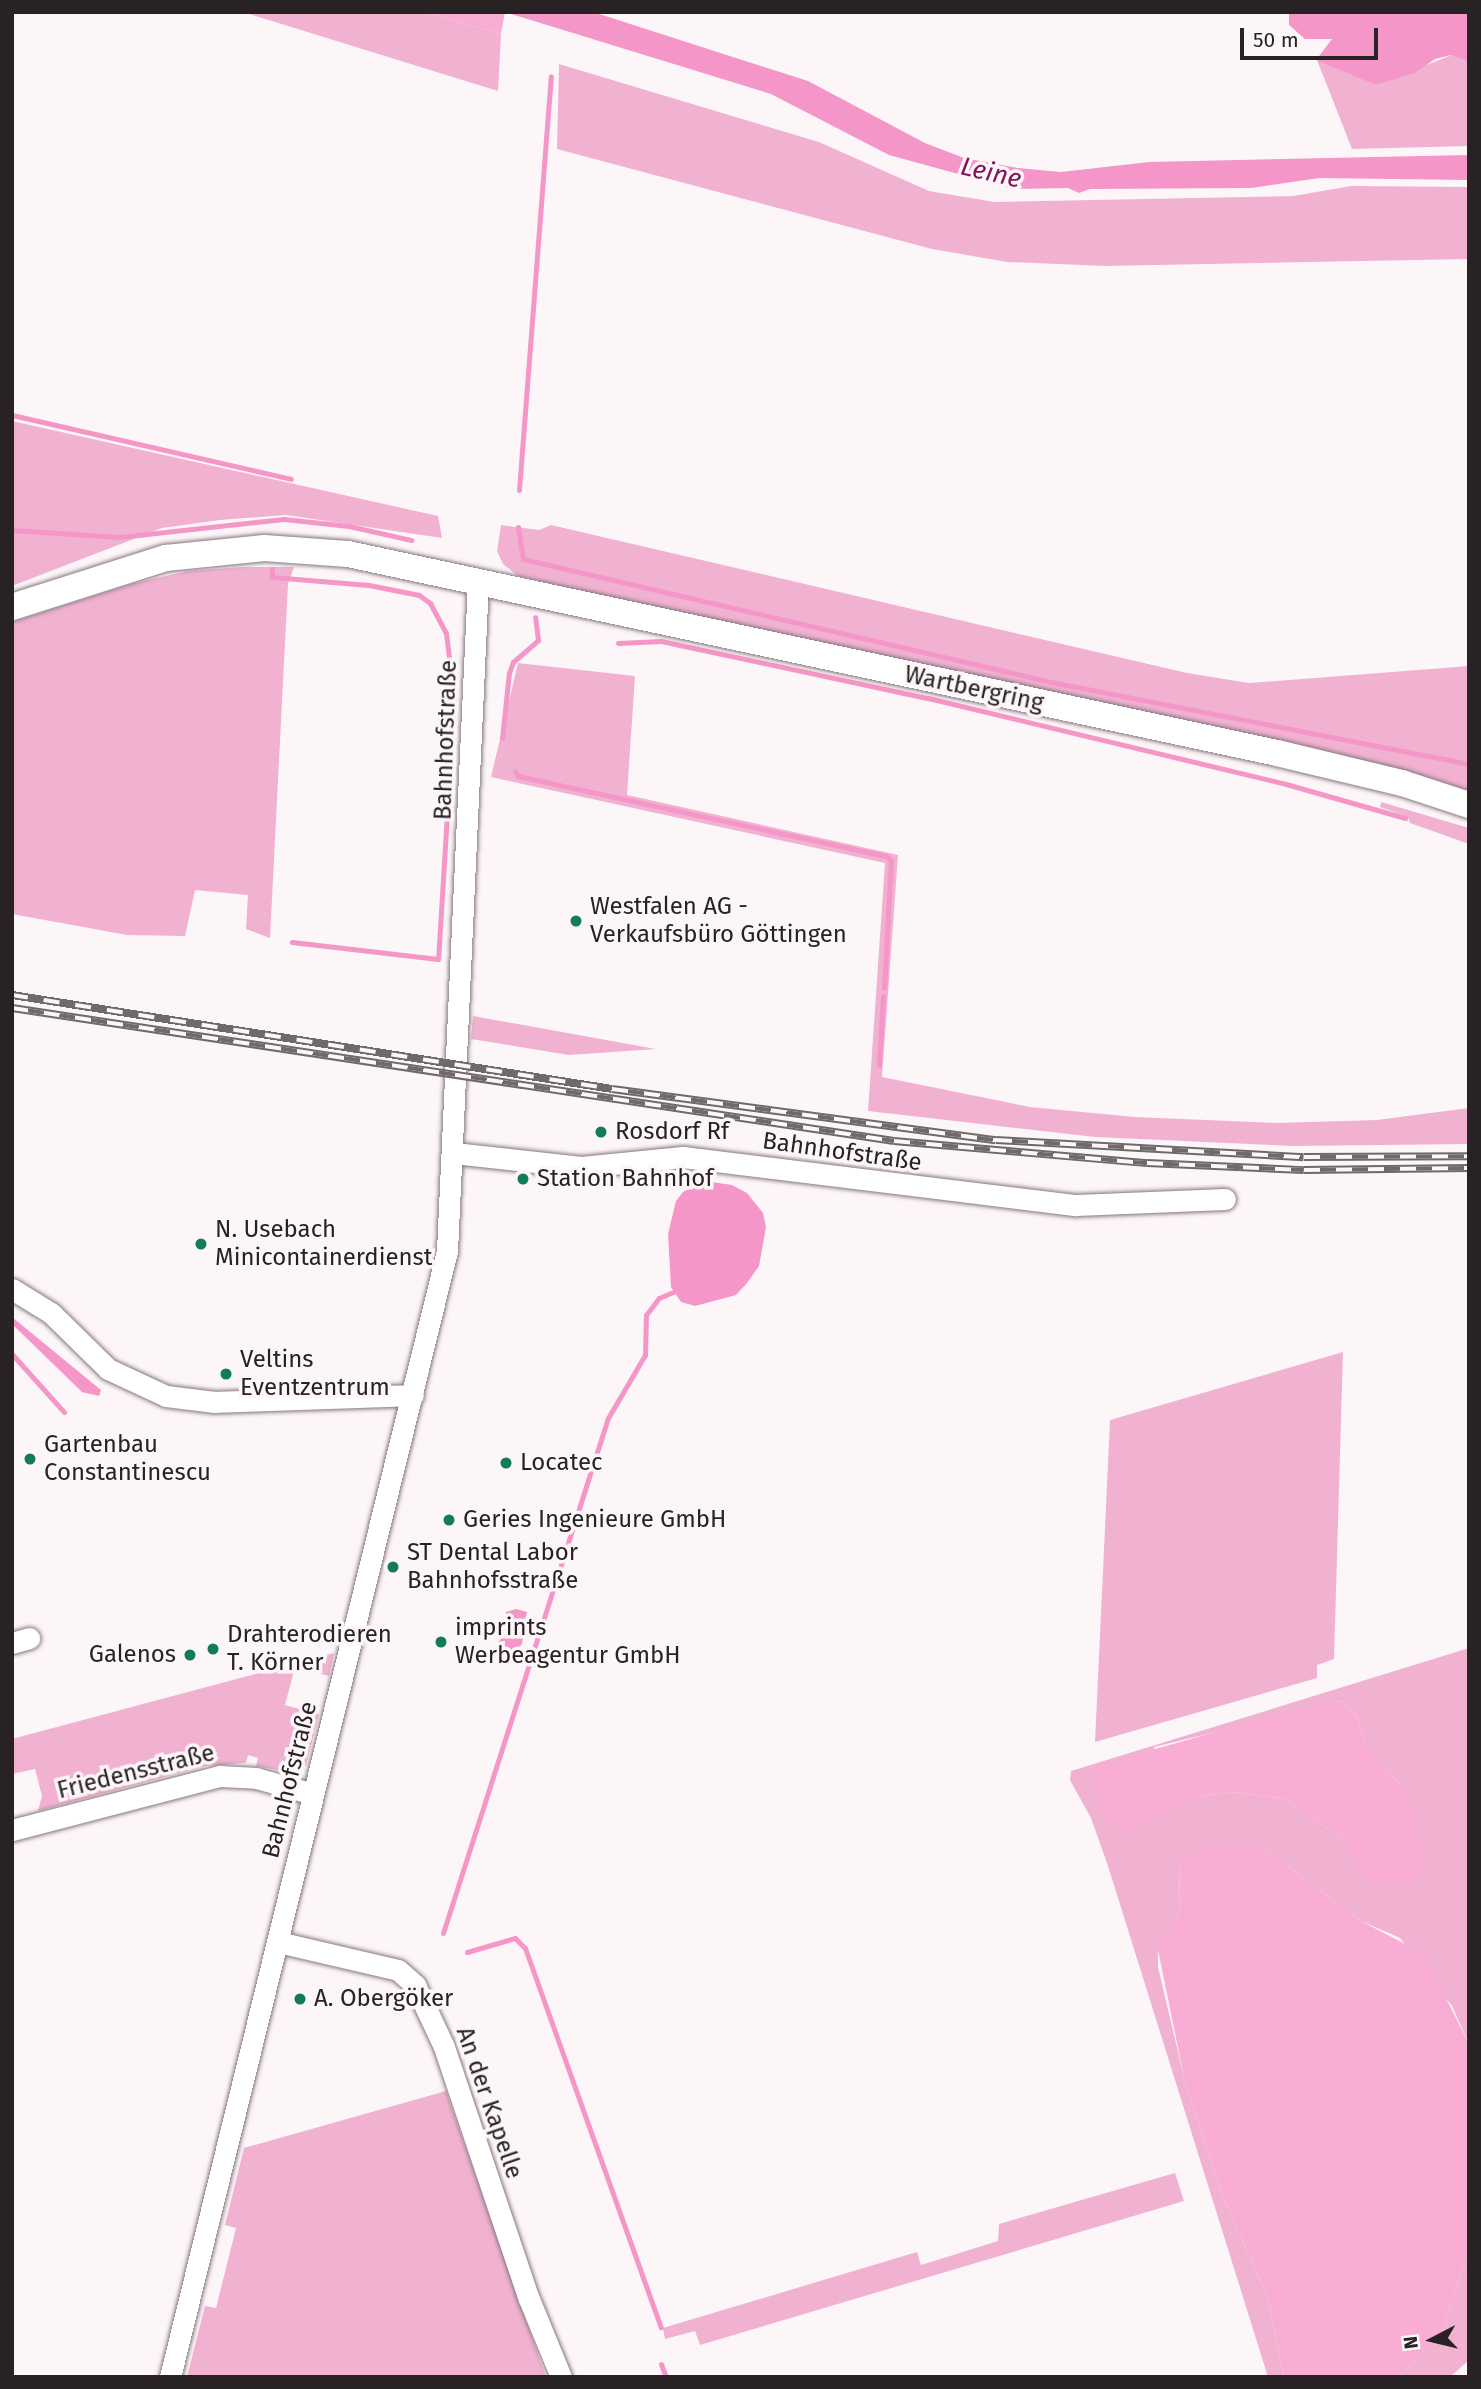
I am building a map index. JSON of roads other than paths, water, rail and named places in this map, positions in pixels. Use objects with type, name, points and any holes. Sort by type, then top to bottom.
[{"type":"main road","name":"Wartbergring","points":[[12,607],[123,569],[226,550],[348,554],[1277,753],[1402,783],[1469,804]]},
{"type":"street","name":"Bahnhofstraße","points":[[170,2377],[447,1251],[454,1153],[478,580]]},
{"type":"street","name":"Bahnhofstraße","points":[[454,1153],[581,1167],[683,1157],[1076,1205],[1225,1199]]},
{"type":"street","points":[[12,1289],[51,1313],[108,1370],[166,1396],[215,1402],[413,1395]]},
{"type":"street","name":"Friedensstraße","points":[[12,1830],[220,1776],[256,1778],[313,1794]]},
{"type":"street","name":"An der Kapelle","points":[[278,1942],[398,1970],[415,1985],[444,2047],[529,2299],[561,2377]]},
{"type":"water","name":"Leine","points":[[505,12],[593,12],[808,81],[925,143],[964,158],[1018,168],[1061,172],[1149,162],[1469,155],[1469,180],[1319,178],[1251,188],[1090,189],[1079,193],[1068,188],[1013,189],[889,155],[771,94]]},
{"type":"water","points":[[1289,12],[1469,12],[1469,62],[1451,55],[1435,59],[1415,73],[1375,85],[1316,60],[1332,39],[1305,39],[1289,25]]},
{"type":"water","points":[[705,1181],[732,1185],[747,1193],[763,1213],[766,1227],[759,1266],[747,1283],[736,1295],[695,1306],[681,1302],[671,1287],[668,1234],[676,1201],[683,1192]]},
{"type":"water","points":[[12,1317],[101,1390],[99,1396],[82,1392],[13,1325]]},
{"type":"water","points":[[516,1609],[527,1612],[522,1644],[502,1664],[490,1653],[506,1632],[506,1612]]},
{"type":"waterway","points":[[519,490],[551,76]]},
{"type":"waterway","points":[[12,415],[291,479]]},
{"type":"waterway","points":[[12,530],[120,537],[284,519],[349,526],[411,540]]},
{"type":"waterway","points":[[518,527],[523,559],[1051,682],[1469,764]]},
{"type":"waterway","points":[[272,569],[272,577],[369,585],[419,595],[430,603],[446,633],[454,699],[438,959],[292,942]]},
{"type":"waterway","points":[[502,738],[509,673],[513,662],[538,640],[535,617]]},
{"type":"waterway","points":[[618,643],[661,641],[928,698],[1286,784],[1405,818]]},
{"type":"waterway","points":[[515,771],[518,776],[886,856],[891,860],[884,988]]},
{"type":"waterway","points":[[879,1065],[883,996]]},
{"type":"waterway","points":[[443,1933],[608,1418],[645,1355],[646,1315],[659,1298],[678,1290]]},
{"type":"waterway","points":[[12,1354],[64,1412]]},
{"type":"waterway","points":[[467,1952],[515,1938],[525,1948],[661,2327]]},
{"type":"waterway","points":[[661,2364],[666,2377]]},
{"type":"railway","points":[[12,995],[612,1089],[996,1140],[1304,1157],[1469,1156]]},
{"type":"railway","points":[[12,1008],[894,1141],[1147,1163],[1304,1170],[1469,1168]]},
{"type":"place","name":"Westfalen AG - Verkaufsbüro Göttingen","points":[[576,921]]},
{"type":"place","name":"Rosdorf Rf","points":[[601,1132]]},
{"type":"place","name":"Station Bahnhof","points":[[523,1179]]},
{"type":"place","name":"N. Usebach Minicontainerdienst","points":[[201,1244]]},
{"type":"place","name":"Veltins Eventzentrum","points":[[226,1374]]},
{"type":"place","name":"Gartenbau Constantinescu","points":[[30,1459]]},
{"type":"place","name":"Locatec","points":[[506,1463]]},
{"type":"place","name":"Geries Ingenieure GmbH","points":[[449,1520]]},
{"type":"place","name":"ST Dental Labor Bahnhofsstraße","points":[[393,1567]]},
{"type":"place","name":"imprints Werbeagentur GmbH","points":[[441,1642]]},
{"type":"place","name":"Drahterodieren T. Körner","points":[[213,1649]]},
{"type":"place","name":"Galenos","points":[[190,1655]]},
{"type":"place","name":"A. Obergöker","points":[[300,1999]]}]
